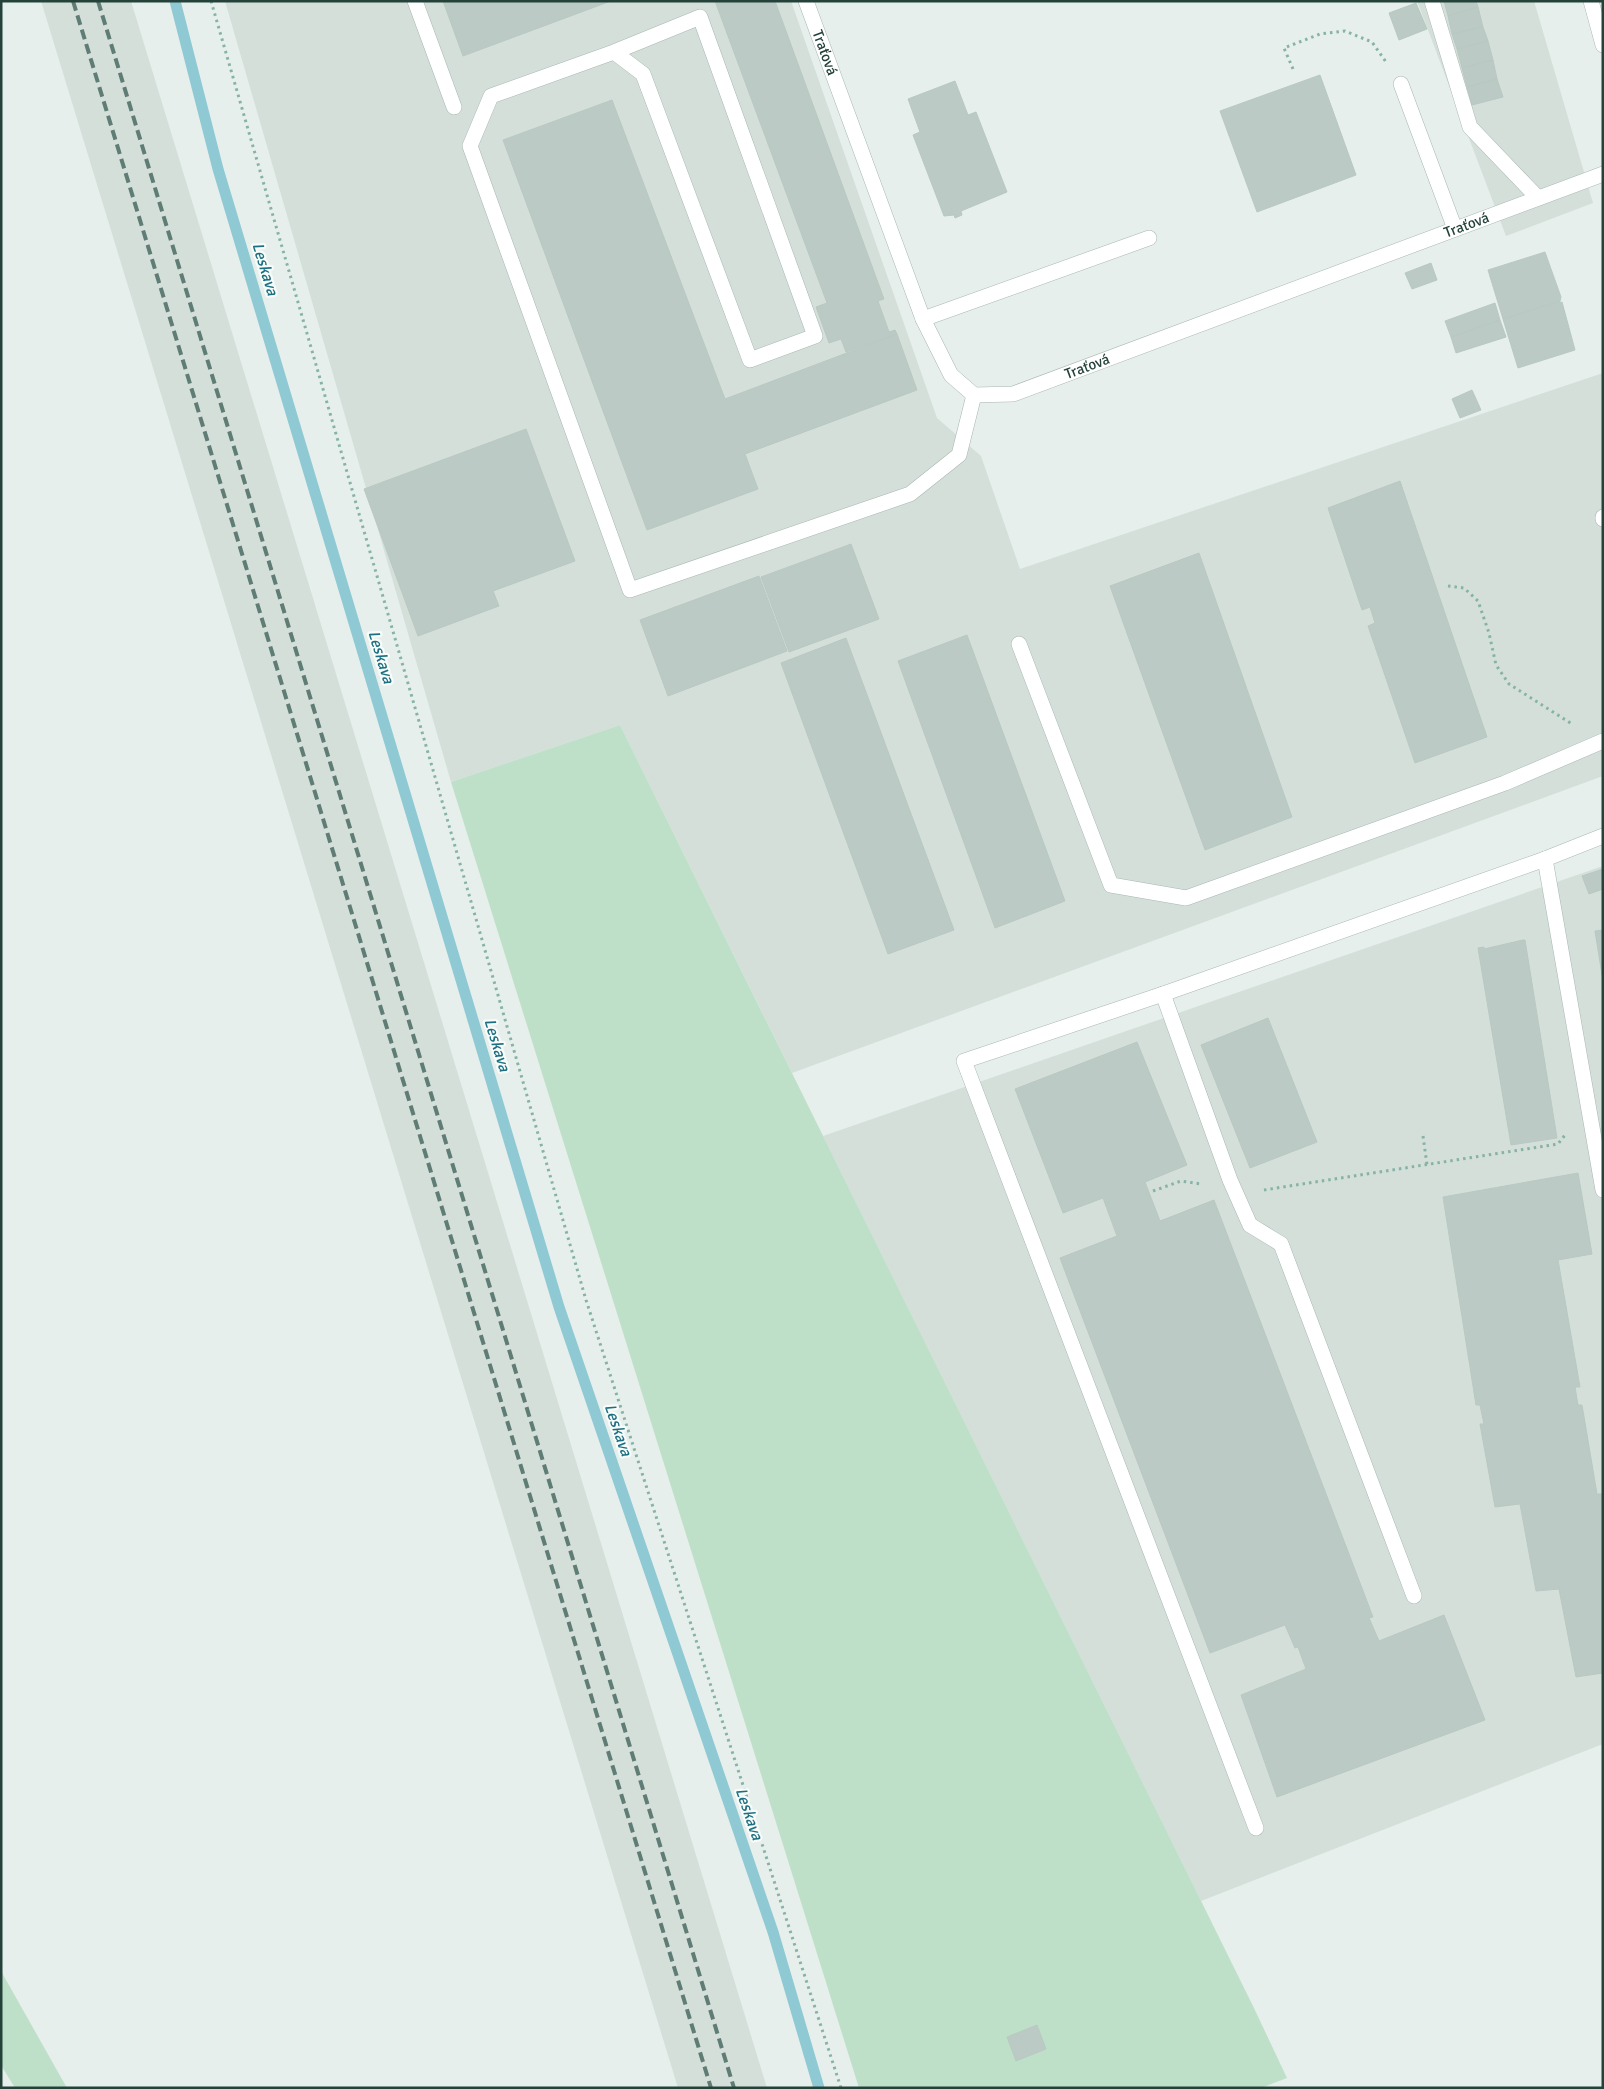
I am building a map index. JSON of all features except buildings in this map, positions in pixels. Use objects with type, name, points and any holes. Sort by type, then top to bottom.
[{"type":"street","points":[[415,1],[454,107]]},
{"type":"street","name":"Traťová","points":[[806,1],[923,319],[951,375],[974,395],[1013,394],[1603,174]]},
{"type":"street","points":[[1432,1],[1470,127],[1538,198]]},
{"type":"street","points":[[1591,1],[1603,45]]},
{"type":"street","points":[[614,52],[644,74],[750,360],[815,336],[700,17],[614,52],[491,96],[470,146],[630,590],[910,494],[959,454],[974,395]]},
{"type":"street","points":[[1401,84],[1455,230]]},
{"type":"street","points":[[923,319],[1149,238]]},
{"type":"street","points":[[1019,644],[1110,885],[1186,898],[1505,783],[1596,744]]},
{"type":"street","points":[[1256,1828],[964,1061],[1163,994],[1545,859],[1603,836]]},
{"type":"street","points":[[1545,859],[1603,1190]]},
{"type":"street","points":[[1163,994],[1250,1225],[1281,1244],[1414,1596]]},
{"type":"path","points":[[211,1],[586,1300],[841,2088]]},
{"type":"path","points":[[1293,69],[1284,48],[1320,34],[1346,31],[1372,42],[1401,84]]},
{"type":"path","points":[[1448,586],[1464,588],[1478,601],[1489,633],[1496,665],[1509,684],[1582,730],[1596,744]]},
{"type":"path","points":[[1153,1190],[1181,1181],[1254,1192],[1558,1144],[1588,1103]]},
{"type":"path","points":[[1423,1136],[1427,1165]]},
{"type":"shaded area","points":[[41,1],[131,1],[767,2088],[678,2088]]},
{"type":"shaded area","points":[[225,1],[791,1],[937,418],[981,456],[1020,569],[1603,373],[1603,776],[792,1073],[620,725],[451,782]]},
{"type":"shaded area","points":[[1417,1],[1534,1],[1593,203],[1506,236]]},
{"type":"shaded area","points":[[1603,866],[1603,1744],[1201,1901],[823,1136]]},
{"type":"green space","points":[[620,725],[1287,2078],[1261,2088],[859,2088],[451,782]]},
{"type":"green space","points":[[1,1971],[67,2088],[15,2088],[1,2065]]},
{"type":"waterway","name":"Leskava","points":[[175,1],[218,169],[559,1307],[773,1932],[819,2088]]},
{"type":"railway","points":[[73,1],[711,2088]]},
{"type":"railway","points":[[98,1],[734,2088]]}]
